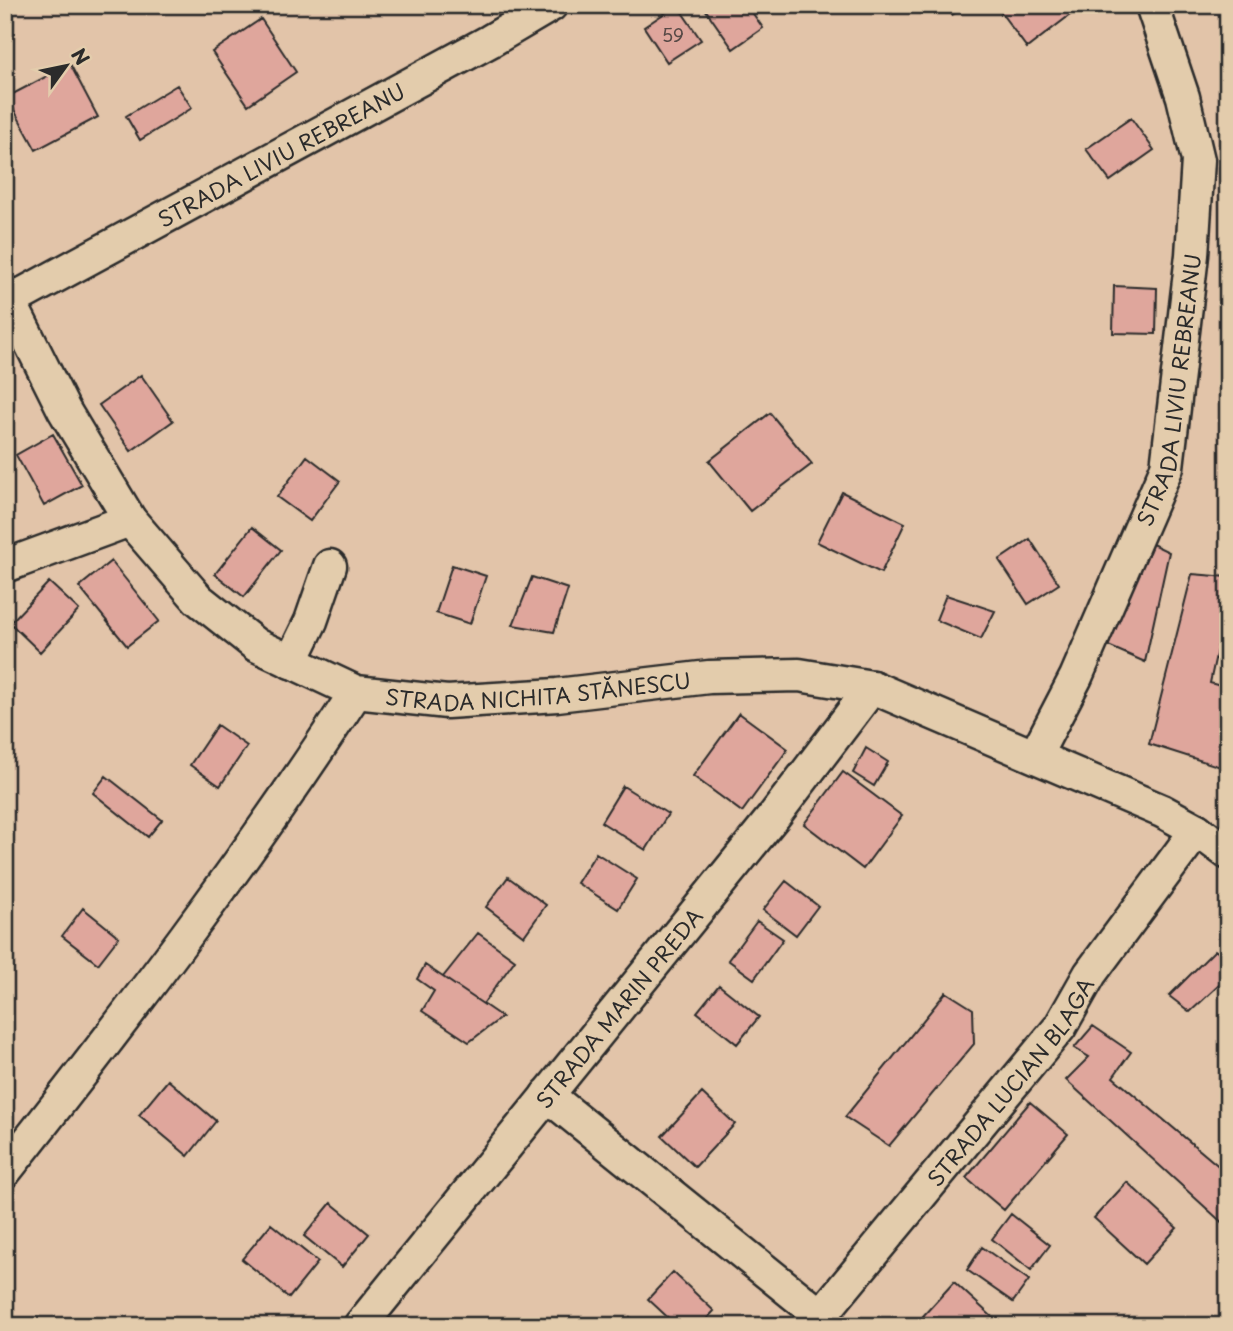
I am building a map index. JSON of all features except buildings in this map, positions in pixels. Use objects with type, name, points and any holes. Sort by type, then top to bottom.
[{"type":"street","name":"STRADA LIVIU REBREANU","points":[[8,297],[490,41],[551,5]]},
{"type":"street","name":"STRADA LIVIU REBREANU","points":[[1035,756],[1076,677],[1167,467],[1192,256],[1198,160],[1183,97],[1152,5]]},
{"type":"street","name":"STRADA NICHITA STĂNESCU","points":[[8,297],[64,410],[130,520],[198,599],[256,645],[356,692],[447,702],[557,695],[709,677],[799,675],[873,687],[1162,811],[1197,830],[1228,853]]},
{"type":"street","points":[[5,566],[130,520]]},
{"type":"street","points":[[291,662],[311,621],[330,566]]},
{"type":"street","name":"STRADA MARIN PREDA","points":[[360,1326],[774,816],[873,687]]},
{"type":"street","points":[[5,1171],[99,1054],[287,798],[356,692]]},
{"type":"street","name":"STRADA LUCIAN BLAGA","points":[[816,1320],[1060,1027],[1090,974],[1197,830]]},
{"type":"street","points":[[547,1095],[816,1320]]}]
